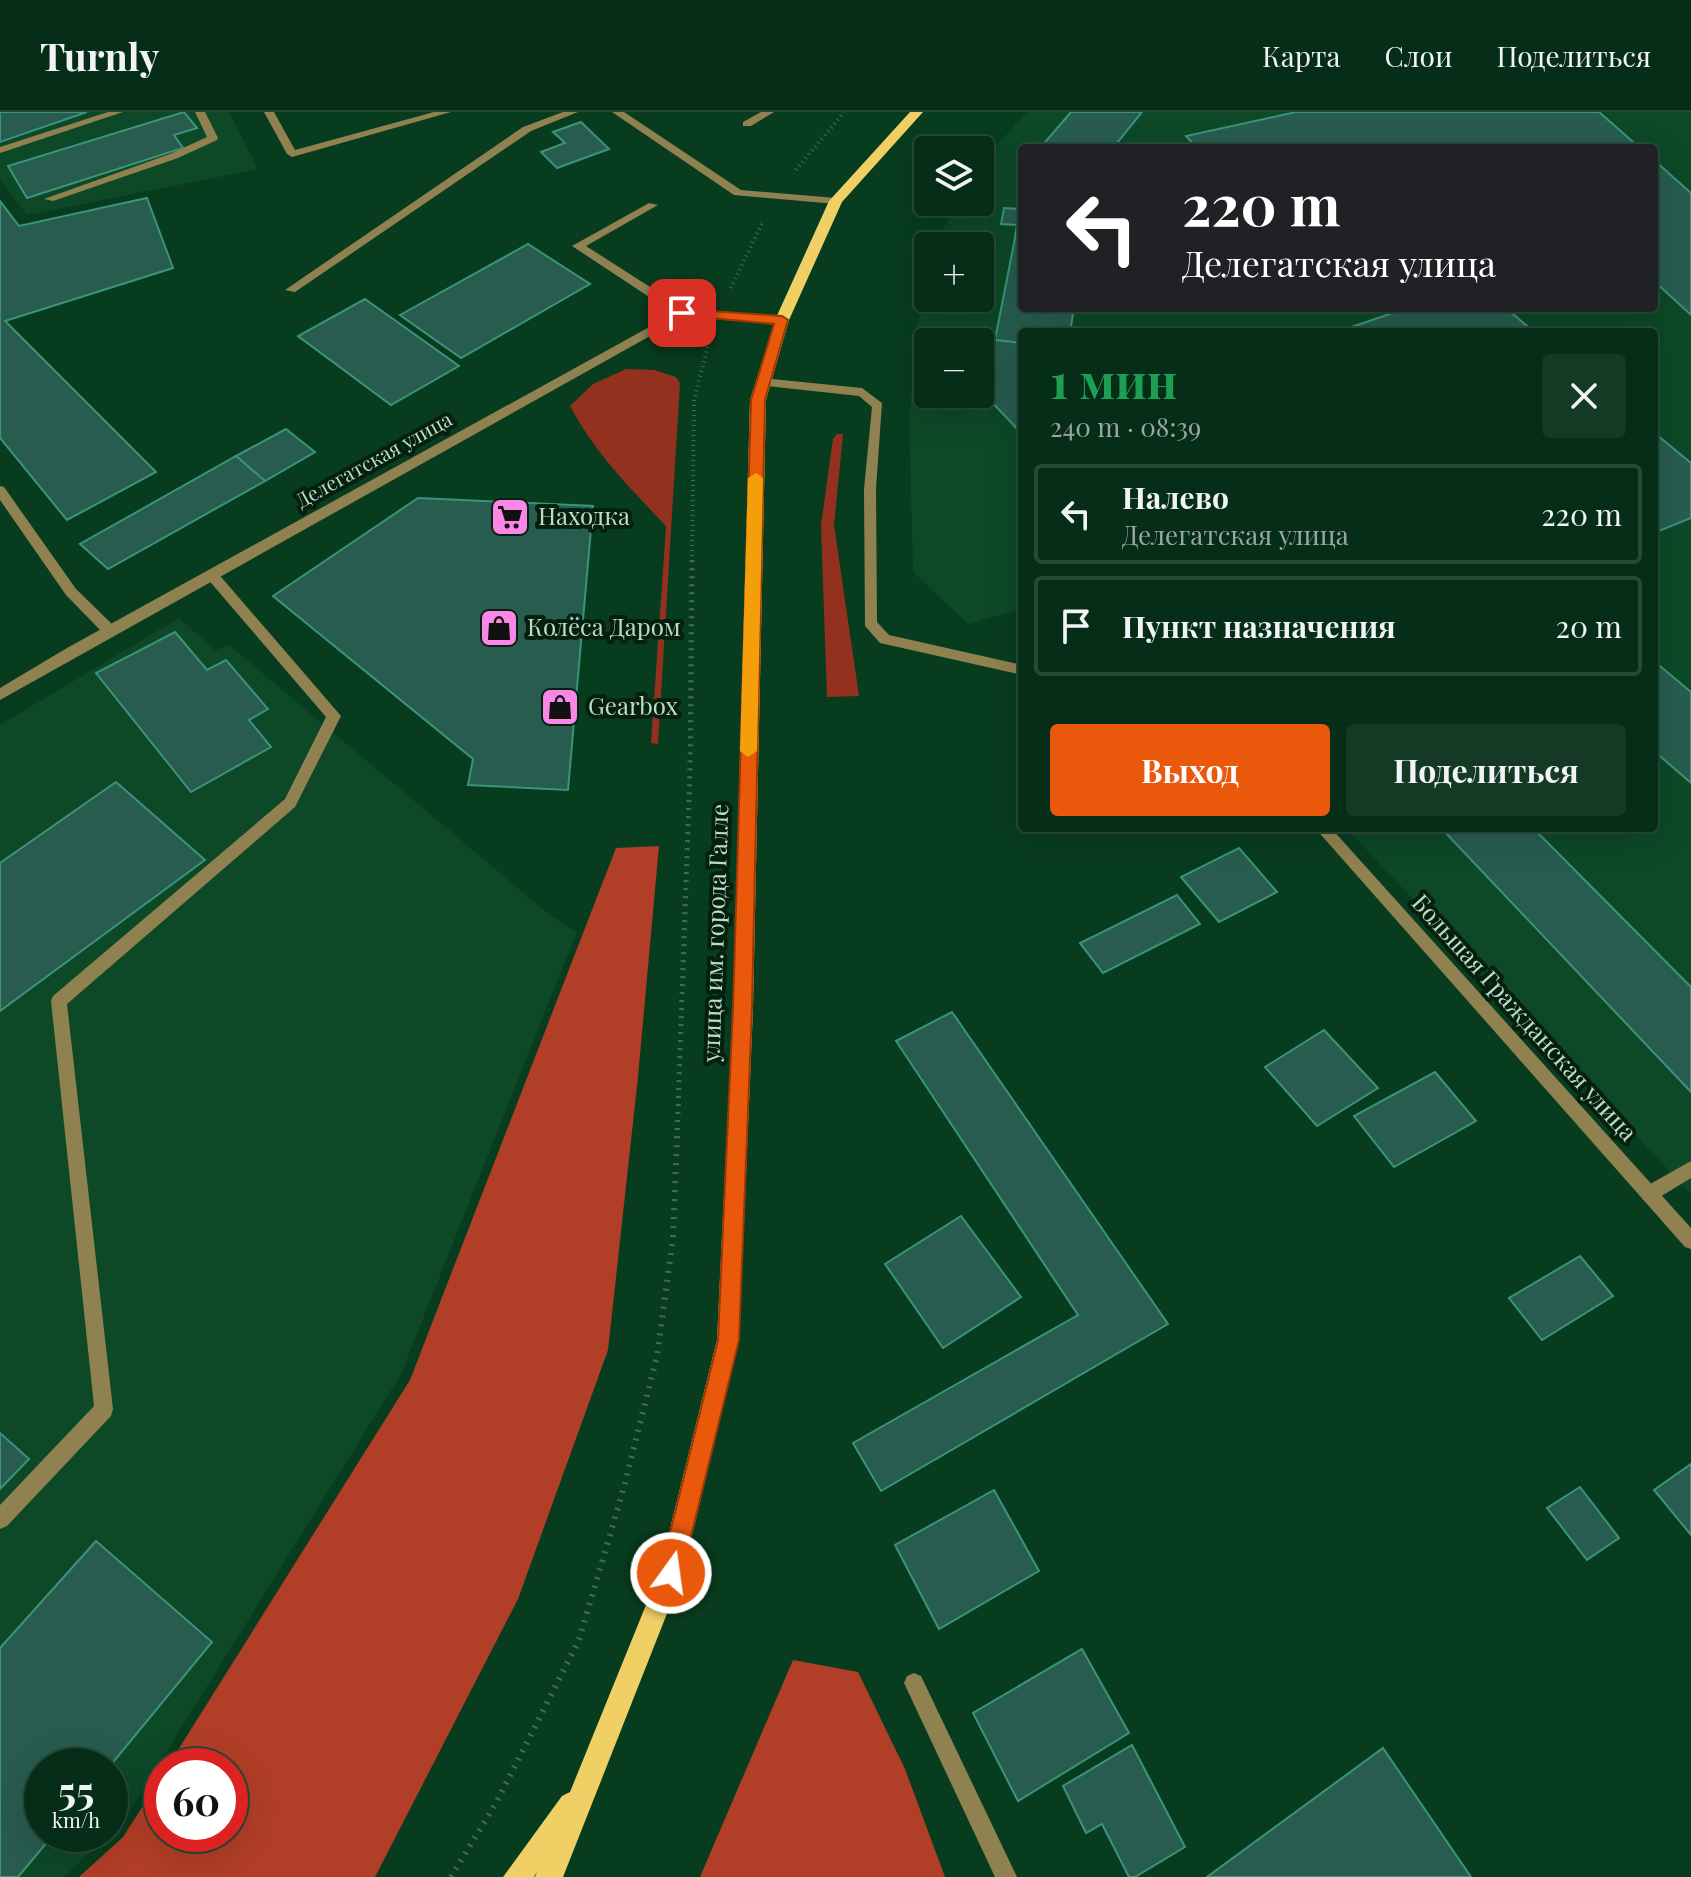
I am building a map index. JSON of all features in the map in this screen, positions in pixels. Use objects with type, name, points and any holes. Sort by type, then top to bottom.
[{"type":"main road","name":"улица им. города Галле","points":[[549,1877],[671,1573],[728,1340],[743,1008],[757,415],[762,382],[782,320],[836,201],[917,112]]},
{"type":"main road","name":"улица им. города Галле","points":[[517,1877],[590,1779]]},
{"type":"street","points":[[0,150],[118,112]]},
{"type":"street","points":[[49,199],[174,156],[213,138],[200,112]]},
{"type":"street","points":[[269,112],[292,154],[446,112]]},
{"type":"street","points":[[291,290],[527,129],[573,112]]},
{"type":"street","points":[[617,112],[738,193],[836,201]]},
{"type":"street","points":[[747,124],[769,112]]},
{"type":"street","points":[[653,205],[578,246],[682,313],[782,320]]},
{"type":"street","name":"Делегатская улица","points":[[0,695],[211,574],[682,313]]},
{"type":"street","points":[[762,382],[862,392],[878,406],[870,519],[870,623],[877,631],[885,639],[1018,669]]},
{"type":"street","points":[[0,490],[71,592],[110,631]]},
{"type":"street","points":[[0,1519],[104,1409],[59,1001],[290,803],[334,716],[211,574]]},
{"type":"street","name":"Большая Гражданская улица","points":[[1326,832],[1691,1241]]},
{"type":"street","points":[[1649,1194],[1691,1169]]},
{"type":"street","points":[[914,1683],[1006,1877]]},
{"type":"path","points":[[451,1877],[496,1803],[579,1640],[624,1487],[657,1356],[673,1238],[690,772],[694,400],[718,315],[775,196],[844,112]]},
{"type":"shaded area","points":[[0,112],[229,112],[258,169],[27,215],[0,180]]},
{"type":"shaded area","points":[[1027,112],[1691,112],[1691,1194],[1350,832],[1658,832],[1658,328],[1018,328],[1018,610],[968,624],[913,572],[909,417],[914,364],[914,408],[994,408],[994,328],[917,328],[921,312],[994,312],[994,232],[943,232],[951,216],[994,216],[994,149]]},
{"type":"shaded area","points":[[626,369],[654,370],[676,377],[680,383],[658,744],[651,743],[666,526],[601,454],[570,406],[593,384]]},
{"type":"shaded area","points":[[837,434],[843,434],[834,525],[859,696],[827,697],[821,525],[833,439]]},
{"type":"shaded area","points":[[179,618],[215,650],[229,645],[550,915],[577,932],[401,1374],[169,1748],[144,1748],[144,1788],[128,1814],[128,1748],[24,1748],[24,1852],[91,1852],[63,1877],[0,1877],[0,725]]},
{"type":"shaded area","points":[[659,846],[608,1350],[518,1599],[375,1877],[79,1877],[106,1852],[128,1852],[128,1829],[144,1804],[144,1852],[248,1852],[248,1748],[179,1748],[410,1380],[616,848]]},
{"type":"shaded area","points":[[793,1660],[858,1672],[905,1769],[945,1877],[700,1877]]},
{"type":"building","points":[[0,112],[87,112],[0,142]]},
{"type":"building","points":[[184,112],[197,128],[174,135],[183,148],[27,198],[8,166]]},
{"type":"building","points":[[1071,112],[1142,112],[1116,144],[1043,144]]},
{"type":"building","points":[[1296,112],[1599,112],[1635,144],[1193,144],[1186,136]]},
{"type":"building","points":[[581,122],[609,149],[557,168],[541,152],[565,143],[553,132]]},
{"type":"building","points":[[1658,164],[1691,193],[1691,315],[1658,285]]},
{"type":"building","points":[[147,198],[173,268],[5,321],[156,472],[67,520],[0,438],[0,201],[19,226]]},
{"type":"building","points":[[1004,208],[1018,209],[1018,237],[1015,237],[1017,225],[1001,224]]},
{"type":"building","points":[[1015,238],[1018,238],[1018,312],[1073,312],[1071,328],[1018,328],[1018,343],[995,340]]},
{"type":"building","points":[[528,244],[590,284],[461,358],[400,315]]},
{"type":"building","points":[[365,299],[459,366],[391,405],[298,336]]},
{"type":"building","points":[[1395,312],[1511,312],[1529,328],[1349,328]]},
{"type":"building","points":[[995,340],[1018,343],[1018,430],[994,404]]},
{"type":"building","points":[[286,429],[315,452],[265,481],[236,456]]},
{"type":"building","points":[[1658,436],[1691,463],[1691,518],[1658,531]]},
{"type":"building","points":[[236,456],[265,481],[108,569],[80,544]]},
{"type":"building","points":[[418,498],[593,506],[568,790],[468,785],[473,759],[273,596]]},
{"type":"building","points":[[175,632],[207,670],[226,660],[268,709],[249,720],[271,747],[191,792],[96,673]]},
{"type":"building","points":[[1658,664],[1691,692],[1691,783],[1658,754]]},
{"type":"building","points":[[116,782],[205,860],[0,1011],[0,863]]},
{"type":"building","points":[[1445,832],[1537,832],[1691,987],[1691,1092]]},
{"type":"building","points":[[1239,848],[1277,892],[1219,922],[1181,877]]},
{"type":"building","points":[[1177,895],[1200,924],[1103,973],[1080,943]]},
{"type":"building","points":[[952,1012],[1168,1324],[881,1491],[853,1443],[1078,1315],[896,1041]]},
{"type":"building","points":[[1324,1030],[1378,1088],[1317,1126],[1265,1067]]},
{"type":"building","points":[[1435,1072],[1476,1121],[1394,1167],[1354,1116]]},
{"type":"building","points":[[961,1216],[1021,1297],[943,1348],[885,1264]]},
{"type":"building","points":[[1580,1256],[1613,1296],[1542,1340],[1509,1298]]},
{"type":"building","points":[[0,1433],[29,1459],[0,1489]]},
{"type":"building","points":[[1691,1464],[1691,1535],[1654,1490]]},
{"type":"building","points":[[1580,1487],[1619,1538],[1587,1560],[1547,1508]]},
{"type":"building","points":[[994,1490],[1039,1571],[939,1629],[895,1545]]},
{"type":"building","points":[[96,1541],[212,1642],[125,1748],[24,1748],[24,1852],[39,1852],[18,1877],[0,1877],[0,1648]]},
{"type":"building","points":[[1082,1649],[1129,1733],[1018,1801],[973,1713]]},
{"type":"building","points":[[1132,1745],[1185,1847],[1135,1877],[1129,1877],[1102,1824],[1086,1833],[1063,1786]]},
{"type":"building","points":[[1383,1748],[1471,1877],[1207,1877]]},
{"type":"slow traffic","points":[[748,751],[756,478]]},
{"type":"place","name":"Находка","points":[[510,517]]},
{"type":"place","name":"Колёса Даром","points":[[499,628]]},
{"type":"place","name":"Gearbox","points":[[560,707]]},
{"type":"route","points":[[671,1573],[728,1340],[743,1008],[758,400],[782,320],[682,313]]}]
